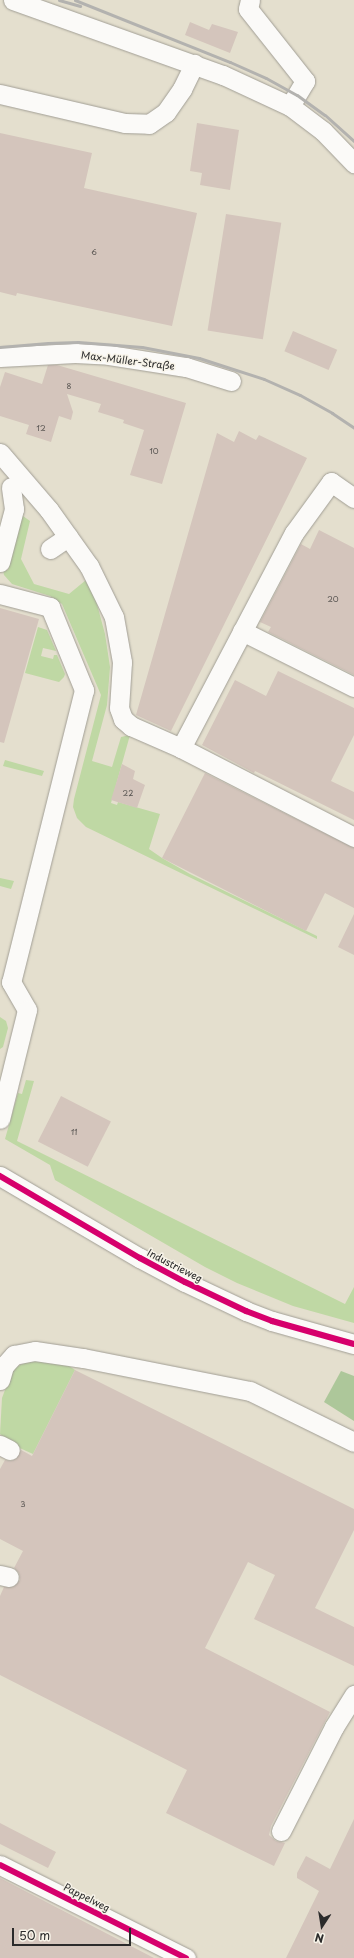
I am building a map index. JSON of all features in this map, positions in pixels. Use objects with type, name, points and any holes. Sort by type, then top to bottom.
[{"type":"street","points":[[13,0],[223,75],[290,106],[323,131],[354,163]]},
{"type":"street","points":[[250,0],[248,9],[305,81],[290,106]]},
{"type":"street","points":[[0,94],[77,110],[125,123],[149,124],[166,112],[182,89],[194,64]]},
{"type":"street","name":"Max-Müller-Straße","points":[[0,357],[68,353],[109,355],[186,367],[231,381]]},
{"type":"street","points":[[0,453],[15,481],[49,510],[89,566],[114,617],[122,662],[119,708],[123,719],[131,726],[180,748],[354,837]]},
{"type":"street","points":[[0,562],[5,506],[15,481]]},
{"type":"street","points":[[180,748],[294,533],[331,482],[354,498]]},
{"type":"street","points":[[50,549],[68,537]]},
{"type":"street","points":[[0,594],[50,607],[84,690],[11,982],[28,1010],[8,1059],[0,1119]]},
{"type":"street","points":[[242,631],[354,687]]},
{"type":"street","name":"Industrieweg","points":[[0,1176],[140,1258],[185,1282],[265,1318],[313,1334],[354,1344]]},
{"type":"street","points":[[0,1380],[4,1366],[14,1355],[35,1351],[83,1358],[250,1392],[354,1442]]},
{"type":"street","points":[[282,1831],[334,1727],[354,1695]]},
{"type":"street","name":"Pappelweg","points":[[0,1865],[186,1958]]},
{"type":"green space","points":[[19,515],[30,521],[21,559],[34,584],[69,594],[86,580],[95,597],[105,634],[110,667],[107,705],[92,761],[112,767],[121,737],[130,735],[111,803],[117,805],[118,802],[160,814],[149,849],[190,874],[317,936],[317,939],[86,827],[77,818],[73,807],[74,799],[101,695],[62,604],[50,596],[12,584],[4,575],[3,570],[8,570]]},
{"type":"green space","points":[[38,627],[47,630],[56,651],[43,648],[41,656],[53,659],[54,655],[57,655],[65,674],[59,682],[25,673]]},
{"type":"green space","points":[[5,760],[44,771],[42,776],[3,766]]},
{"type":"green space","points":[[0,878],[14,881],[11,889],[0,886]]},
{"type":"green space","points":[[0,1017],[6,1021],[8,1028],[3,1047],[0,1049]]},
{"type":"green space","points":[[26,1080],[34,1081],[17,1141],[345,1304],[354,1287],[354,1323],[293,1306],[237,1283],[205,1267],[55,1180],[50,1165],[5,1139],[18,1093],[22,1094]]},
{"type":"green space","points":[[31,1359],[62,1361],[75,1370],[33,1454],[13,1445],[0,1434],[2,1398],[13,1369]]},
{"type":"green space","points":[[341,1371],[354,1376],[354,1421],[324,1402]]},
{"type":"building","points":[[190,22],[209,30],[212,24],[238,32],[230,53],[185,35]]},
{"type":"building","points":[[197,123],[239,130],[230,190],[200,185],[202,173],[190,171]]},
{"type":"building","points":[[0,133],[92,153],[84,188],[197,213],[172,326],[17,293],[16,296],[0,292]]},
{"type":"building","points":[[226,214],[281,223],[263,339],[208,331]]},
{"type":"building","points":[[293,331],[337,350],[329,370],[284,351]]},
{"type":"building","points":[[48,365],[57,365],[186,403],[162,484],[130,475],[144,430],[123,423],[124,420],[98,412],[101,404],[67,394],[73,412],[71,420],[59,416],[51,442],[26,434],[29,425],[0,416],[0,387],[5,372],[42,384]]},
{"type":"building","points":[[239,431],[256,440],[259,435],[307,458],[171,731],[136,715],[217,433],[234,442]]},
{"type":"building","points":[[319,530],[354,548],[354,675],[268,632],[271,627],[260,622],[301,544],[310,549]]},
{"type":"building","points":[[0,608],[39,619],[4,743],[0,742]]},
{"type":"building","points":[[278,671],[354,708],[354,735],[331,781],[354,792],[354,820],[255,771],[254,773],[202,745],[235,680],[266,696]]},
{"type":"building","points":[[122,764],[135,771],[133,779],[145,785],[137,808],[111,800]]},
{"type":"building","points":[[205,773],[354,848],[354,908],[325,893],[306,931],[162,858]]},
{"type":"building","points":[[354,914],[354,955],[338,947]]},
{"type":"building","points":[[61,1096],[111,1121],[88,1167],[38,1141]]},
{"type":"building","points":[[75,1370],[354,1509],[354,1530],[315,1608],[354,1627],[354,1666],[254,1619],[275,1575],[248,1562],[205,1648],[330,1712],[271,1826],[269,1835],[276,1841],[285,1843],[274,1866],[166,1813],[187,1770],[0,1675],[0,1596],[4,1587],[13,1587],[20,1580],[19,1573],[14,1568],[23,1551],[0,1539],[0,1469],[5,1460],[11,1461],[16,1459],[21,1450],[32,1456]]},
{"type":"building","points":[[354,1819],[354,1958],[286,1958],[319,1891],[297,1878],[297,1873],[306,1856],[330,1869]]},
{"type":"building","points":[[0,1823],[56,1852],[48,1868],[0,1844]]},
{"type":"building","points":[[0,1878],[154,1958],[0,1958]]},
{"type":"railway","points":[[59,0],[80,6]]},
{"type":"railway","points":[[75,0],[230,62],[266,78],[297,95],[325,115],[354,141]]},
{"type":"railway","points":[[0,347],[78,342],[142,347],[199,358],[264,379],[300,395],[332,413],[354,428]]},
{"type":"cycle path","points":[[0,1176],[140,1258],[185,1282],[246,1311],[272,1321],[354,1344]]},
{"type":"cycle path","points":[[0,1865],[186,1958]]}]
